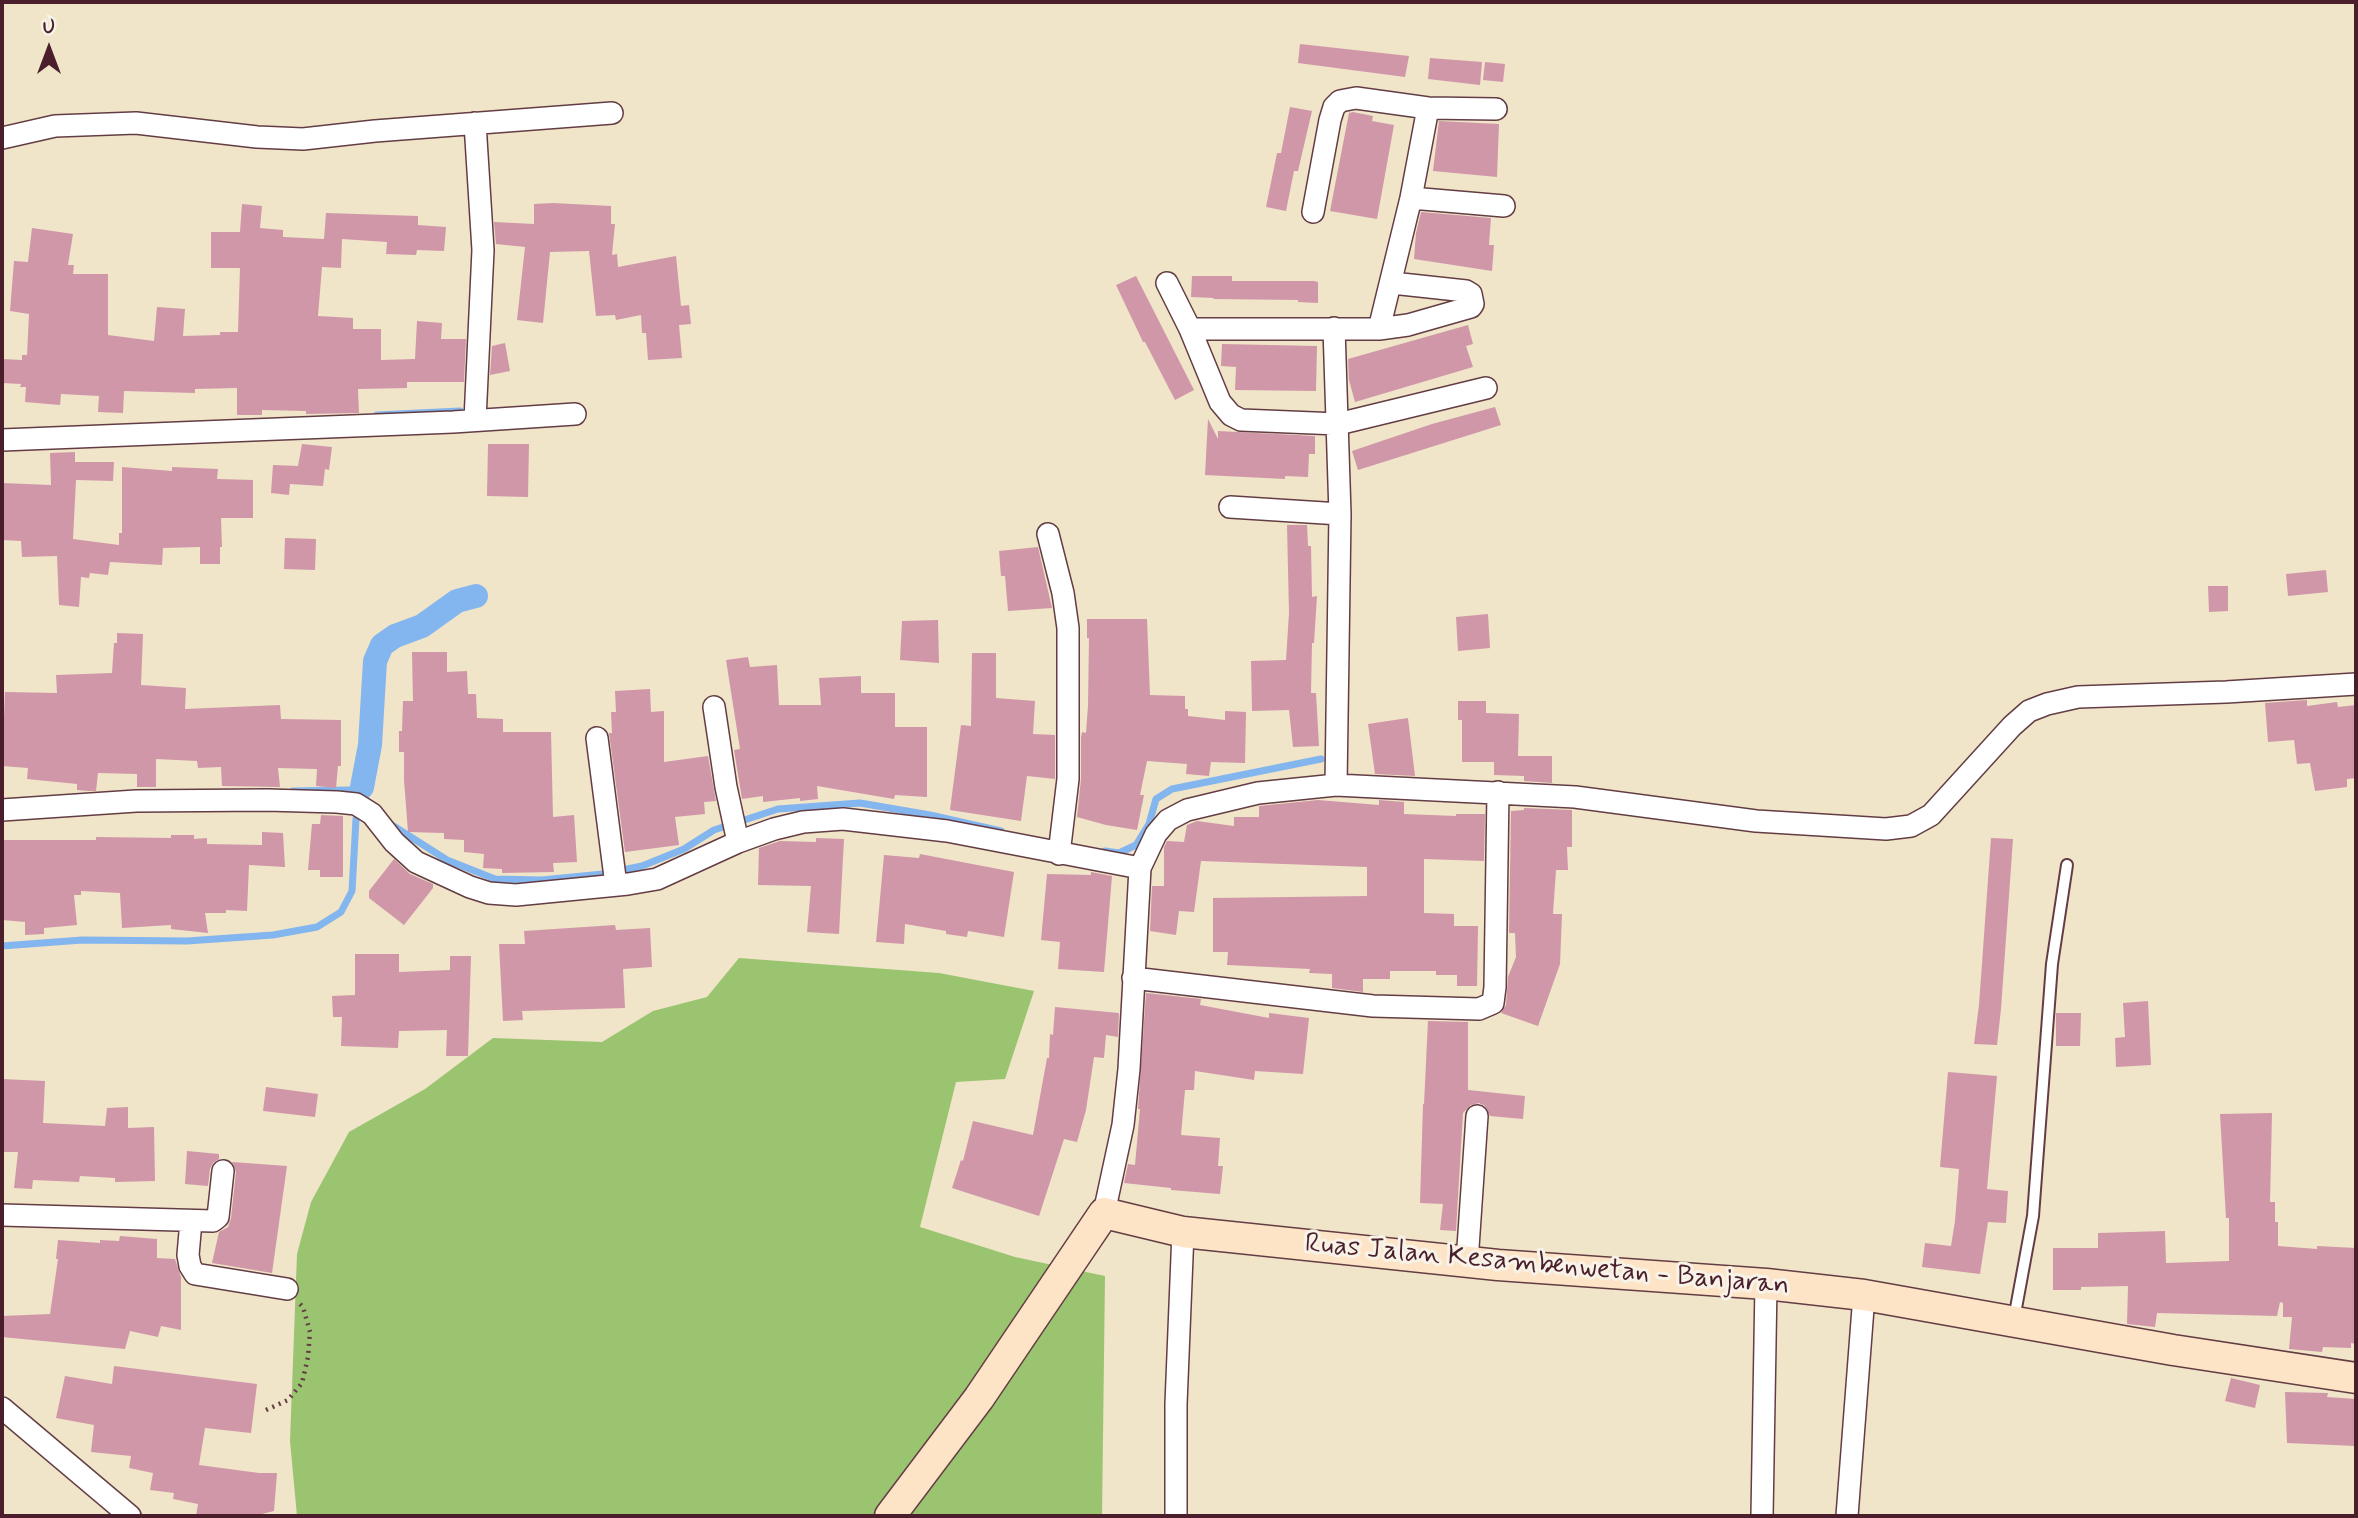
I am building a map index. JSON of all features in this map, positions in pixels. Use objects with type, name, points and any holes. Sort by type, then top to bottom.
[{"type":"main road","name":"Ruas Jalan Kesambenwetan - Banjaran","points":[[1104,1213],[1183,1232],[1467,1262],[1766,1284],[1864,1295],[2173,1350],[2356,1378]]},
{"type":"main road","points":[[890,1516],[979,1398],[1104,1213]]},
{"type":"street","points":[[1313,212],[1334,107],[1340,101],[1356,98],[1427,108],[1496,109]]},
{"type":"street","points":[[1379,329],[1411,198],[1427,108]]},
{"type":"street","points":[[2,138],[55,127],[136,123],[257,137],[303,139],[612,113]]},
{"type":"street","points":[[475,123],[483,250],[475,420]]},
{"type":"street","points":[[1411,198],[1504,206]]},
{"type":"street","points":[[1167,283],[1190,329],[1220,402],[1231,415],[1241,421],[1338,424],[1486,388]]},
{"type":"street","points":[[1190,329],[1379,329],[1408,325],[1459,311],[1473,304],[1471,294],[1466,291],[1392,283]]},
{"type":"street","points":[[1334,328],[1340,514],[1336,785]]},
{"type":"street","points":[[2,440],[575,414]]},
{"type":"street","points":[[1230,507],[1340,514]]},
{"type":"street","points":[[1048,534],[1063,593],[1068,628],[1068,779],[1059,854]]},
{"type":"street","points":[[1104,1213],[1123,1125],[1129,1069],[1140,869],[1156,834],[1168,820],[1187,810],[1258,793],[1336,785],[1575,797],[1756,821],[1886,828],[1910,826],[1931,816],[2029,710],[2047,704],[2078,698],[2356,684]]},
{"type":"street","points":[[714,707],[726,787],[738,842]]},
{"type":"street","points":[[597,738],[616,885]]},
{"type":"street","points":[[1133,978],[1373,1006],[1479,1009],[1493,1003],[1498,792]]},
{"type":"street","points":[[2,810],[136,801],[356,804],[372,814],[394,842],[416,862],[470,887],[489,893],[516,895],[657,879],[738,842],[774,829],[803,822],[843,818],[947,831],[1140,869]]},
{"type":"street","points":[[1467,1262],[1477,1116]]},
{"type":"street","points":[[2,1215],[213,1221],[218,1217],[223,1171]]},
{"type":"street","points":[[191,1221],[188,1255],[190,1266],[195,1273],[287,1289]]},
{"type":"street","points":[[1177,1516],[1175,1404],[1183,1232]]},
{"type":"street","points":[[1762,1516],[1766,1284]]},
{"type":"street","points":[[1847,1516],[1864,1295]]},
{"type":"street","points":[[2,1408],[131,1516]]},
{"type":"lane","points":[[2013,1322],[2032,1216],[2052,964],[2067,865]]},
{"type":"path","points":[[266,1410],[288,1400],[302,1383],[308,1356],[310,1332],[303,1307],[287,1289]]},
{"type":"green space","points":[[739,958],[939,973],[1034,991],[1005,1079],[956,1082],[920,1227],[1015,1257],[1105,1276],[1102,1516],[297,1516],[290,1441],[297,1254],[311,1202],[349,1132],[425,1089],[493,1038],[602,1042],[653,1011],[707,997]]},
{"type":"building","points":[[1300,44],[1409,56],[1405,77],[1298,63]]},
{"type":"building","points":[[1430,58],[1482,62],[1480,85],[1428,79]]},
{"type":"building","points":[[1485,62],[1505,64],[1503,82],[1483,80]]},
{"type":"building","points":[[1290,107],[1312,111],[1298,171],[1294,171],[1286,211],[1266,207]]},
{"type":"building","points":[[1349,113],[1373,116],[1372,121],[1394,125],[1377,219],[1330,211]]},
{"type":"building","points":[[1439,121],[1499,124],[1497,177],[1433,171]]},
{"type":"building","points":[[242,204],[262,206],[260,228],[283,230],[283,237],[324,239],[326,213],[418,216],[418,225],[446,227],[444,251],[417,250],[416,255],[386,254],[387,242],[342,239],[341,268],[322,267],[318,316],[353,318],[353,329],[381,329],[381,360],[415,359],[417,321],[442,323],[441,339],[466,339],[464,382],[407,382],[407,388],[358,389],[359,413],[306,414],[306,411],[262,410],[262,415],[237,415],[237,388],[195,389],[195,393],[124,391],[123,413],[98,412],[99,396],[61,394],[60,405],[25,402],[26,387],[20,387],[21,384],[2,383],[2,359],[22,360],[22,355],[27,355],[29,314],[10,311],[14,261],[28,262],[32,228],[73,234],[68,265],[74,265],[73,274],[108,274],[108,335],[154,341],[157,307],[185,309],[183,336],[220,335],[220,332],[238,332],[240,268],[211,268],[211,232],[240,232]]},
{"type":"building","points":[[534,204],[611,206],[611,224],[615,224],[612,255],[617,254],[618,267],[676,256],[681,306],[689,305],[691,324],[679,325],[682,358],[648,360],[646,333],[642,333],[641,315],[616,320],[615,315],[596,316],[589,251],[550,252],[543,323],[517,320],[525,247],[496,244],[494,222],[534,224]]},
{"type":"building","points":[[1421,212],[1491,218],[1489,245],[1494,245],[1492,271],[1414,259]]},
{"type":"building","points":[[1136,276],[1194,390],[1175,400],[1116,285]]},
{"type":"building","points":[[1192,276],[1232,276],[1232,281],[1314,281],[1318,282],[1318,303],[1191,297]]},
{"type":"building","points":[[1468,325],[1473,344],[1466,346],[1473,367],[1355,402],[1349,380],[1348,359]]},
{"type":"building","points":[[505,343],[510,371],[490,375],[492,346]]},
{"type":"building","points":[[1222,344],[1317,346],[1316,391],[1235,390],[1236,367],[1221,366]]},
{"type":"building","points":[[1495,407],[1501,425],[1358,470],[1352,451],[1432,424]]},
{"type":"building","points":[[1208,419],[1218,439],[1218,431],[1315,436],[1315,454],[1309,454],[1308,477],[1285,476],[1285,479],[1205,475]]},
{"type":"building","points":[[302,444],[332,447],[329,470],[325,469],[323,486],[290,484],[289,495],[271,493],[273,465],[298,466]]},
{"type":"building","points":[[488,444],[529,444],[528,497],[487,496]]},
{"type":"building","points":[[75,452],[75,462],[114,462],[113,481],[76,480],[73,539],[119,545],[119,533],[122,533],[122,467],[172,471],[172,467],[218,469],[217,479],[253,480],[253,518],[221,518],[220,564],[200,564],[200,547],[163,548],[162,565],[110,562],[108,575],[90,573],[89,578],[81,577],[79,607],[59,605],[57,556],[22,557],[21,541],[2,540],[2,483],[51,485],[50,453]]},
{"type":"building","points":[[1287,525],[1307,525],[1308,546],[1311,546],[1312,597],[1317,596],[1311,693],[1316,693],[1319,746],[1293,747],[1289,710],[1252,711],[1251,661],[1286,660],[1289,613]]},
{"type":"building","points":[[285,538],[316,539],[315,570],[284,569]]},
{"type":"building","points":[[1038,547],[1052,608],[1008,611],[1005,576],[1001,576],[999,551]]},
{"type":"building","points":[[2326,570],[2328,592],[2288,596],[2286,574]]},
{"type":"building","points":[[2208,586],[2228,586],[2228,611],[2209,612]]},
{"type":"building","points":[[1488,614],[1490,648],[1458,651],[1456,617]]},
{"type":"building","points":[[1087,619],[1147,619],[1150,695],[1185,696],[1188,716],[1225,720],[1225,711],[1246,712],[1245,763],[1211,762],[1209,776],[1186,774],[1187,764],[1147,761],[1137,830],[1077,817],[1081,737],[1082,732],[1086,733],[1088,706]]},
{"type":"building","points":[[938,620],[939,663],[900,660],[902,621]]},
{"type":"building","points":[[117,633],[143,634],[141,685],[186,688],[185,709],[280,705],[281,719],[341,720],[341,766],[338,766],[336,788],[316,786],[317,769],[278,768],[280,787],[222,786],[221,767],[198,768],[197,761],[156,759],[156,787],[137,787],[137,774],[98,773],[96,791],[88,791],[77,790],[77,784],[27,779],[28,768],[2,766],[5,692],[57,693],[56,675],[112,673]]},
{"type":"building","points":[[412,652],[447,652],[447,672],[467,671],[468,694],[476,694],[477,718],[503,719],[503,732],[551,732],[553,817],[574,815],[577,862],[553,863],[554,872],[502,873],[502,869],[483,868],[484,854],[464,852],[464,840],[444,839],[444,833],[408,832],[404,752],[399,752],[399,731],[402,731],[403,701],[413,701]]},
{"type":"building","points":[[972,653],[996,653],[996,698],[1035,701],[1033,734],[1055,735],[1055,779],[1027,776],[1021,821],[950,810],[961,725],[971,726]]},
{"type":"building","points":[[748,657],[750,667],[777,665],[779,705],[821,705],[819,678],[861,676],[861,693],[895,693],[895,727],[927,727],[927,797],[895,795],[894,799],[817,786],[818,799],[763,802],[763,796],[742,799],[734,750],[740,749],[726,660]]},
{"type":"building","points":[[650,689],[651,712],[664,711],[664,762],[708,756],[716,801],[704,802],[705,814],[675,817],[679,845],[625,852],[609,733],[612,733],[611,712],[616,712],[615,691]]},
{"type":"building","points":[[2307,700],[2307,706],[2337,702],[2338,707],[2356,705],[2356,778],[2347,779],[2347,787],[2315,791],[2310,763],[2297,764],[2294,740],[2268,742],[2265,703]]},
{"type":"building","points":[[1458,701],[1486,701],[1486,713],[1519,714],[1518,756],[1552,756],[1552,783],[1524,781],[1524,776],[1494,775],[1494,762],[1462,762],[1462,720],[1458,720]]},
{"type":"building","points":[[1408,718],[1415,776],[1375,774],[1368,724]]},
{"type":"building","points":[[1318,800],[1379,805],[1379,800],[1404,802],[1404,814],[1485,814],[1484,861],[1424,859],[1424,913],[1454,914],[1454,926],[1478,926],[1477,986],[1457,986],[1457,975],[1436,975],[1436,971],[1390,971],[1390,979],[1363,979],[1363,992],[1332,988],[1332,974],[1309,973],[1310,969],[1227,965],[1228,952],[1213,952],[1213,898],[1367,896],[1367,867],[1201,861],[1194,912],[1179,911],[1176,935],[1150,931],[1152,886],[1164,886],[1164,847],[1167,841],[1184,842],[1187,825],[1197,821],[1234,826],[1234,817],[1259,817],[1259,806]]},
{"type":"building","points":[[1524,808],[1572,810],[1572,847],[1567,847],[1568,870],[1556,870],[1553,914],[1562,914],[1560,964],[1538,1026],[1501,1013],[1506,1005],[1508,977],[1516,957],[1515,933],[1509,933],[1511,811]]},
{"type":"building","points":[[321,815],[343,816],[343,877],[320,877],[320,870],[308,870],[312,824],[320,824]]},
{"type":"building","points":[[262,832],[283,833],[285,867],[249,865],[247,911],[205,913],[208,933],[171,929],[171,925],[122,928],[120,893],[81,891],[81,895],[74,895],[77,925],[44,928],[44,934],[25,935],[25,922],[2,920],[2,840],[96,840],[96,837],[171,838],[171,835],[194,835],[194,839],[207,838],[207,844],[262,845]]},
{"type":"building","points":[[816,838],[844,839],[839,934],[807,932],[811,886],[758,885],[759,848],[780,841],[816,842]]},
{"type":"building","points":[[1991,838],[2013,839],[1997,1045],[1974,1044]]},
{"type":"building","points":[[920,854],[1014,872],[1004,937],[968,931],[967,937],[905,924],[904,944],[876,942],[884,855],[919,858]]},
{"type":"building","points":[[394,859],[410,874],[433,884],[433,888],[404,925],[369,898],[369,891]]},
{"type":"building","points":[[1091,872],[1112,876],[1104,972],[1058,969],[1060,942],[1041,940],[1047,874],[1091,875]]},
{"type":"building","points":[[615,925],[616,930],[650,928],[652,967],[623,969],[625,1008],[522,1011],[523,1020],[503,1021],[499,944],[525,944],[524,931]]},
{"type":"building","points":[[355,954],[399,954],[399,972],[450,970],[450,956],[471,956],[468,1056],[446,1056],[447,1030],[399,1031],[398,1048],[341,1046],[342,1017],[333,1017],[332,996],[355,995]]},
{"type":"building","points":[[1146,993],[1201,999],[1200,1005],[1269,1018],[1269,1013],[1309,1018],[1303,1074],[1255,1071],[1254,1080],[1195,1071],[1194,1090],[1185,1090],[1181,1135],[1220,1138],[1218,1166],[1223,1166],[1220,1194],[1124,1183],[1128,1164],[1135,1165]]},
{"type":"building","points":[[2148,1001],[2151,1065],[2116,1067],[2115,1038],[2125,1037],[2123,1003]]},
{"type":"building","points":[[1055,1007],[1119,1013],[1118,1037],[1106,1035],[1104,1058],[1094,1057],[1086,1110],[1077,1142],[1064,1139],[1039,1216],[952,1188],[961,1160],[963,1161],[973,1121],[1033,1135],[1049,1058],[1050,1034],[1053,1035]]},
{"type":"building","points":[[2056,1013],[2081,1013],[2080,1046],[2056,1046]]},
{"type":"building","points":[[1428,1021],[1468,1022],[1468,1090],[1525,1096],[1523,1119],[1490,1116],[1485,1106],[1479,1103],[1471,1105],[1463,1113],[1456,1231],[1440,1230],[1443,1204],[1420,1203]]},
{"type":"building","points":[[1948,1072],[1997,1076],[1987,1189],[2008,1191],[2006,1223],[1988,1222],[1980,1274],[1922,1267],[1925,1243],[1951,1246],[1955,1221],[1959,1169],[1940,1167]]},
{"type":"building","points":[[2,1079],[45,1081],[43,1123],[105,1126],[107,1108],[128,1107],[128,1128],[154,1127],[155,1181],[115,1182],[115,1178],[80,1176],[79,1182],[33,1180],[32,1189],[14,1188],[18,1152],[2,1152]]},
{"type":"building","points":[[266,1087],[318,1094],[315,1117],[263,1111]]},
{"type":"building","points":[[2272,1113],[2270,1202],[2275,1202],[2278,1246],[2356,1248],[2356,1344],[2351,1343],[2351,1348],[2323,1347],[2322,1352],[2289,1349],[2292,1317],[2283,1317],[2283,1303],[2280,1302],[2277,1316],[2157,1313],[2155,1327],[2127,1324],[2128,1286],[2053,1290],[2053,1248],[2098,1248],[2098,1233],[2165,1231],[2166,1263],[2229,1261],[2229,1218],[2226,1218],[2220,1114]]},
{"type":"building","points":[[187,1151],[219,1154],[219,1159],[210,1169],[208,1186],[185,1184]]},
{"type":"building","points":[[232,1162],[287,1166],[272,1273],[212,1263],[219,1232],[228,1227],[231,1218],[236,1172]]},
{"type":"building","points":[[120,1236],[157,1239],[157,1258],[175,1259],[181,1277],[181,1330],[161,1326],[158,1337],[130,1331],[125,1349],[2,1337],[2,1316],[50,1314],[58,1240],[100,1243],[100,1240],[119,1241]]},
{"type":"building","points":[[114,1366],[257,1384],[251,1433],[205,1428],[199,1465],[277,1473],[274,1511],[254,1516],[196,1516],[198,1504],[173,1499],[174,1493],[150,1490],[153,1473],[129,1468],[131,1456],[91,1452],[94,1425],[56,1418],[65,1376],[112,1384]]},
{"type":"building","points":[[2231,1378],[2260,1385],[2255,1408],[2225,1401]]},
{"type":"building","points":[[2285,1392],[2328,1393],[2327,1397],[2356,1399],[2356,1446],[2287,1443]]},
{"type":"waterway","points":[[377,415],[460,411]]},
{"type":"waterway","points":[[362,787],[370,745],[375,661],[382,645],[395,636],[422,626],[457,601],[476,596]]},
{"type":"waterway","points":[[1105,851],[1119,853],[1136,845],[1149,824],[1156,799],[1172,789],[1321,759]]},
{"type":"waterway","points":[[293,791],[350,790],[366,799]]},
{"type":"waterway","points":[[392,825],[447,860],[495,879],[542,880],[603,874],[642,866],[684,849],[714,830],[778,809],[860,803],[1001,831]]},
{"type":"waterway","points":[[2,946],[82,940],[187,941],[273,935],[317,927],[341,912],[352,891],[356,819]]}]
